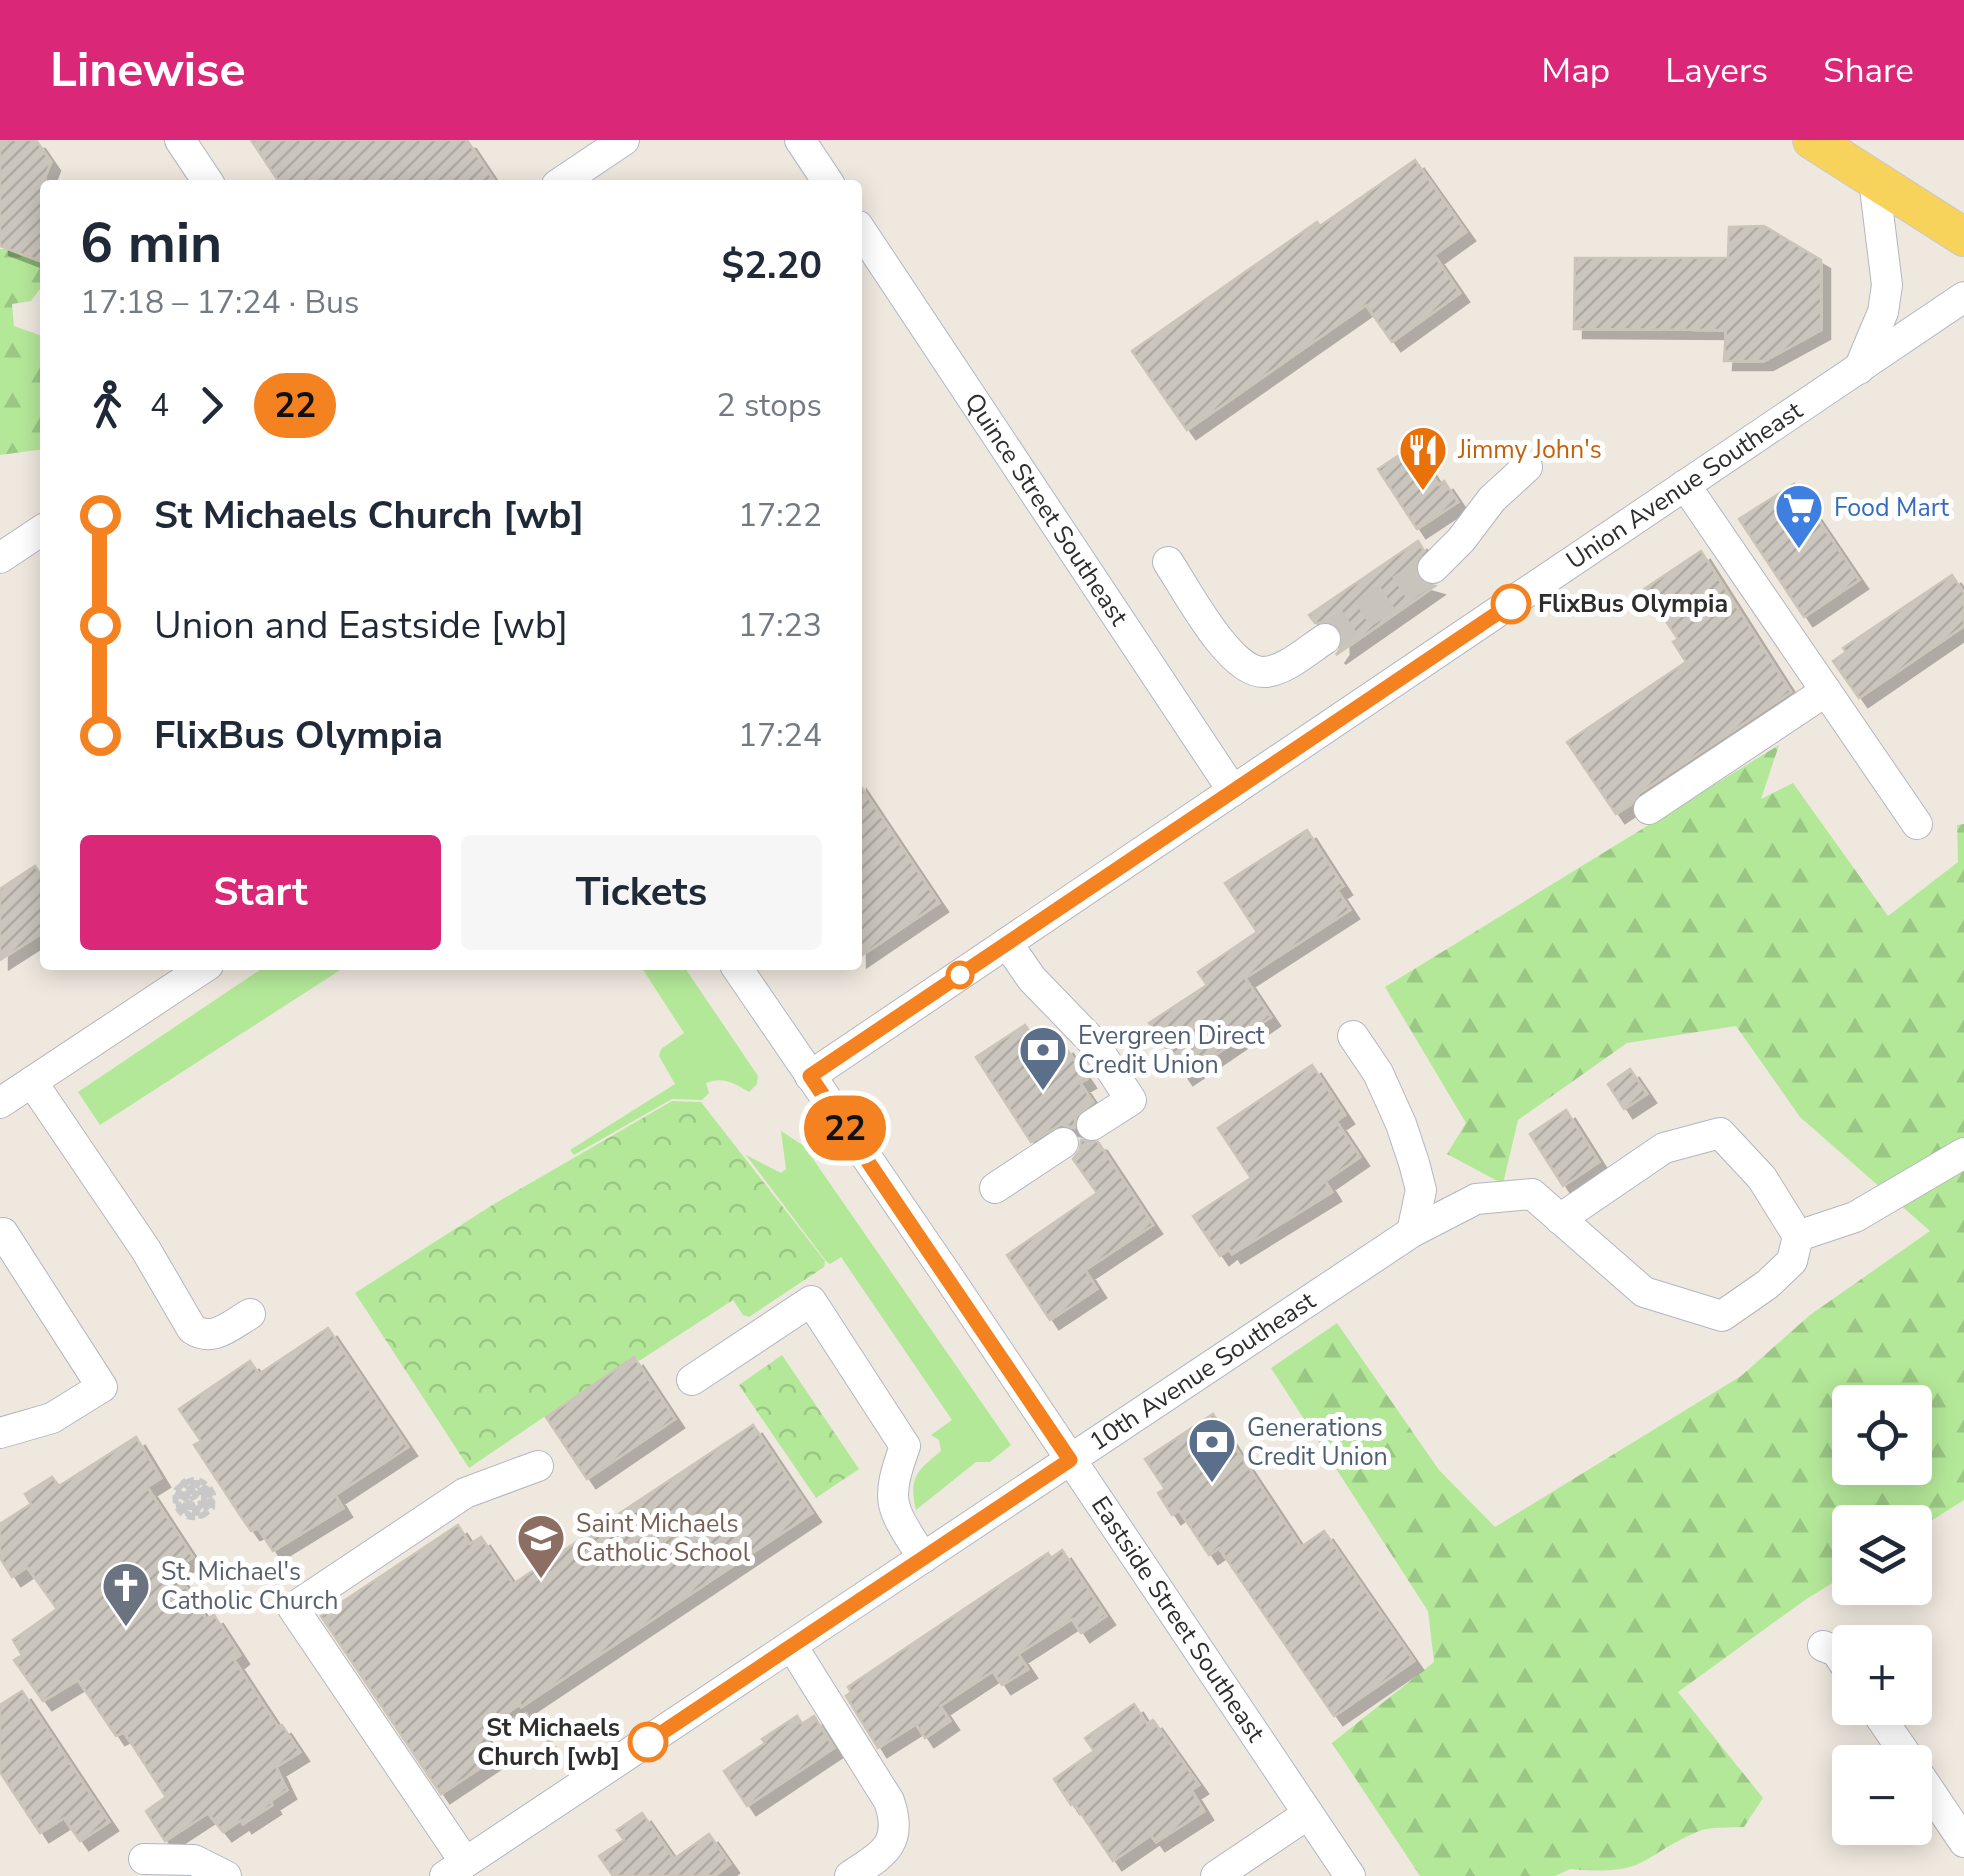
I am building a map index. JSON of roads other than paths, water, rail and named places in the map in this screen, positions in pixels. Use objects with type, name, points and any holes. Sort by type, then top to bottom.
[{"type":"main road","points":[[1812,140],[1964,238]]},
{"type":"street","points":[[180,140],[207,180]]},
{"type":"street","points":[[565,180],[624,140]]},
{"type":"street","points":[[800,140],[827,180]]},
{"type":"street","points":[[1859,369],[1883,312],[1886,284],[1874,180]]},
{"type":"street","name":"Quince Street Southeast","points":[[862,232],[1233,791]]},
{"type":"street","name":"Union Avenue Southeast","points":[[810,1076],[1964,297]]},
{"type":"street","points":[[1434,568],[1492,498],[1527,467]]},
{"type":"street","points":[[1685,485],[1917,824]]},
{"type":"street","points":[[0,558],[40,531]]},
{"type":"street","points":[[1168,562],[1238,663],[1261,672],[1277,669],[1325,639]]},
{"type":"street","points":[[1649,809],[1826,690]]},
{"type":"street","points":[[1007,943],[1032,978],[1093,1042],[1131,1100],[1092,1125]]},
{"type":"street","points":[[0,1103],[200,970]]},
{"type":"street","name":"Eastside Street Southeast","points":[[738,970],[1350,1876]]},
{"type":"street","points":[[1353,1036],[1378,1074],[1410,1150],[1421,1190],[1412,1232]]},
{"type":"street","points":[[32,1082],[146,1250],[192,1330],[202,1336],[218,1334],[250,1314]]},
{"type":"street","points":[[1560,1219],[1664,1148],[1720,1134],[1762,1178],[1798,1236],[1854,1217],[1964,1153]]},
{"type":"street","points":[[995,1188],[1063,1144]]},
{"type":"street","name":"10th Avenue Southeast","points":[[455,1869],[1412,1232],[1476,1199],[1532,1194],[1644,1292],[1722,1316],[1768,1284],[1792,1261],[1798,1236]]},
{"type":"street","points":[[0,1235],[4,1233],[102,1387],[52,1418],[0,1433]]},
{"type":"street","points":[[692,1380],[810,1301],[906,1446],[892,1485],[892,1502],[895,1514],[923,1558]]},
{"type":"street","points":[[455,1869],[293,1608],[465,1493],[538,1466]]},
{"type":"street","points":[[792,1646],[889,1801],[894,1816],[890,1844],[880,1856],[850,1876]]},
{"type":"street","points":[[1823,1646],[1832,1649]]},
{"type":"street","points":[[1932,1794],[1964,1842]]},
{"type":"street","points":[[1216,1876],[1308,1814]]},
{"type":"street","points":[[144,1859],[194,1860],[226,1876]]},
{"type":"tunnel","points":[[1325,639],[1433,568]]},
{"type":"place","name":"Jimmy John's","points":[[1423,492]]},
{"type":"place","name":"Food Mart","points":[[1799,550]]},
{"type":"place","name":"FlixBus Olympia","points":[[1511,604]]},
{"type":"place","name":"Evergreen Direct Credit Union","points":[[1043,1092]]},
{"type":"place","name":"Generations Credit Union","points":[[1212,1484]]},
{"type":"place","name":"Saint Michaels Catholic School","points":[[541,1580]]},
{"type":"place","name":"St. Michael's Catholic Church","points":[[126,1628]]},
{"type":"place","name":"St Michaels Church [wb]","points":[[648,1742]]}]
